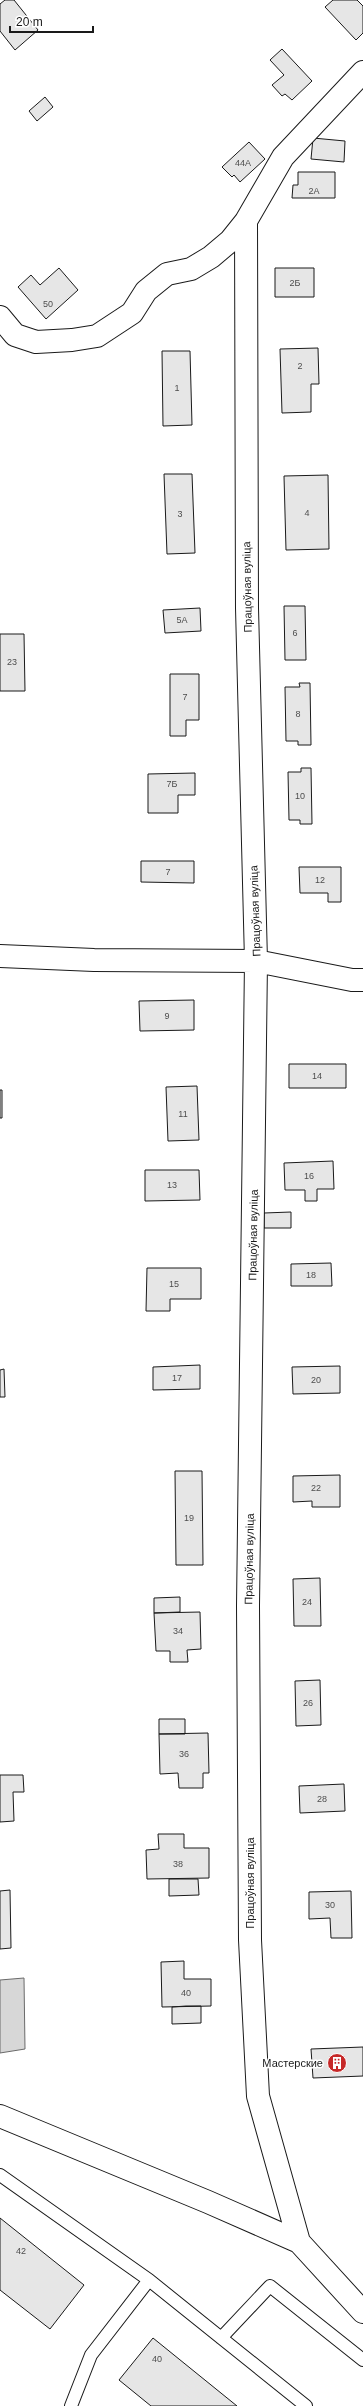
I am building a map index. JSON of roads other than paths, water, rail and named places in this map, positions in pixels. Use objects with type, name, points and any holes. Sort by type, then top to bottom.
[{"type":"street","points":[[0,317],[15,334],[36,342],[72,340],[97,336],[132,313],[146,290],[167,274],[191,269],[211,257],[230,241],[246,221],[283,157],[363,72]]},
{"type":"street","name":"Працоўная вуліца","points":[[246,221],[247,608],[256,961],[248,1606],[250,1940],[258,2096],[299,2242]]},
{"type":"street","points":[[0,956],[94,960],[256,961],[363,980]]},
{"type":"street","points":[[0,2116],[208,2202],[299,2242],[363,2312]]},
{"type":"lane","points":[[0,2175],[149,2280],[306,2406]]},
{"type":"lane","points":[[71,2406],[90,2355],[149,2280]]},
{"type":"lane","points":[[221,2338],[270,2286],[363,2360]]},
{"type":"place","name":"Мастерские","points":[[337,2063]]}]
